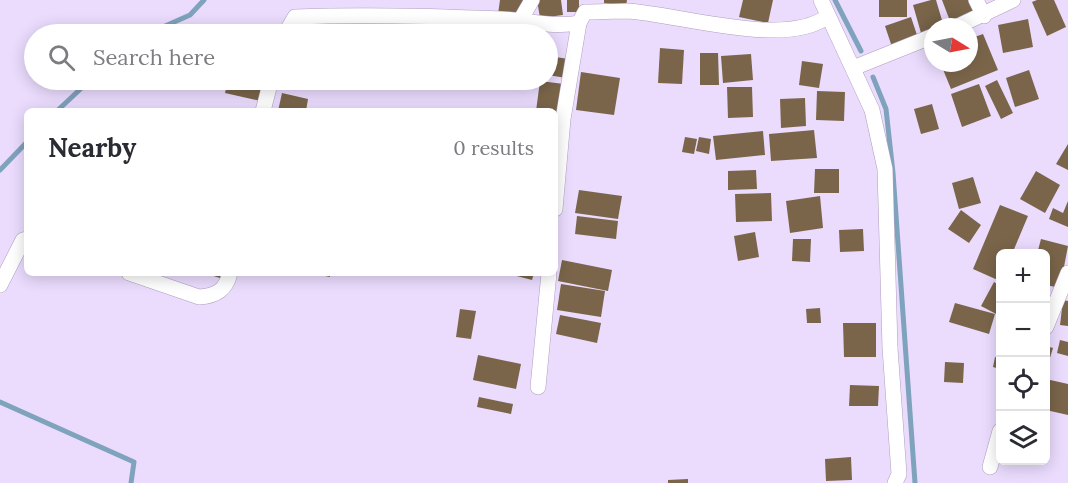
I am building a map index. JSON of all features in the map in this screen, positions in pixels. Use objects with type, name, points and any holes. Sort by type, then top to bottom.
[{"type":"street","points":[[521,19],[532,0]]},
{"type":"street","points":[[821,0],[872,110],[885,169],[890,348],[899,474],[895,483]]},
{"type":"street","points":[[976,0],[984,16]]},
{"type":"street","points":[[978,18],[1013,0]]},
{"type":"street","points":[[291,24],[295,17],[362,7],[521,19],[553,24]]},
{"type":"street","points":[[558,142],[559,119],[579,23],[585,12],[627,11],[737,27],[788,30],[817,25],[828,16]]},
{"type":"street","points":[[558,25],[566,26],[579,23]]},
{"type":"street","points":[[853,68],[924,40]]},
{"type":"street","points":[[264,108],[269,90]]},
{"type":"street","points":[[0,285],[24,240]]},
{"type":"street","points":[[1050,317],[1068,273]]},
{"type":"street","points":[[138,276],[199,297],[211,297],[227,285],[229,276]]},
{"type":"street","points":[[538,387],[549,276]]},
{"type":"street","points":[[990,467],[996,445]]},
{"type":"building","points":[[500,0],[525,0],[523,17],[498,14]]},
{"type":"building","points":[[537,0],[561,0],[563,15],[540,18]]},
{"type":"building","points":[[567,0],[579,0],[579,12],[567,12]]},
{"type":"building","points":[[604,0],[627,0],[626,6],[604,3]]},
{"type":"building","points":[[743,0],[773,0],[768,23],[739,17]]},
{"type":"building","points":[[879,0],[907,0],[907,17],[879,17]]},
{"type":"building","points":[[936,0],[941,18],[924,18],[924,32],[921,33],[913,5]]},
{"type":"building","points":[[942,0],[970,0],[975,11],[958,18],[949,18]]},
{"type":"building","points":[[1054,0],[1066,27],[1047,36],[1032,2]]},
{"type":"building","points":[[911,17],[918,38],[892,47],[885,26]]},
{"type":"building","points":[[1028,19],[1033,47],[1003,53],[998,25]]},
{"type":"building","points":[[983,34],[998,70],[951,89],[944,72],[978,72],[978,36]]},
{"type":"building","points":[[660,48],[684,50],[682,84],[658,83]]},
{"type":"building","points":[[700,53],[718,53],[719,85],[700,85]]},
{"type":"building","points":[[751,54],[753,80],[723,83],[721,56]]},
{"type":"building","points":[[558,57],[569,59],[566,78],[558,77]]},
{"type":"building","points":[[802,61],[823,64],[819,88],[799,85]]},
{"type":"building","points":[[1029,70],[1039,99],[1015,107],[1006,78]]},
{"type":"building","points":[[581,72],[620,78],[614,115],[576,110]]},
{"type":"building","points":[[997,80],[1013,113],[1001,119],[985,86]]},
{"type":"building","points":[[558,83],[564,84],[560,114],[558,108],[536,108],[539,90],[558,90]]},
{"type":"building","points":[[979,84],[991,116],[962,127],[951,94]]},
{"type":"building","points":[[727,87],[752,87],[753,117],[728,118]]},
{"type":"building","points":[[226,90],[264,90],[261,101],[225,93]]},
{"type":"building","points":[[817,91],[845,92],[844,121],[816,120]]},
{"type":"building","points":[[282,93],[308,99],[306,108],[279,108]]},
{"type":"building","points":[[805,98],[806,126],[781,128],[780,99]]},
{"type":"building","points":[[932,104],[939,129],[921,134],[914,109]]},
{"type":"building","points":[[814,130],[817,158],[771,161],[769,134]]},
{"type":"building","points":[[763,131],[765,155],[716,160],[713,136]]},
{"type":"building","points":[[685,137],[697,139],[694,154],[682,152]]},
{"type":"building","points":[[699,137],[711,139],[709,154],[696,151]]},
{"type":"building","points":[[1068,144],[1068,170],[1056,164]]},
{"type":"building","points":[[815,169],[839,169],[839,193],[814,193]]},
{"type":"building","points":[[756,170],[757,189],[728,190],[728,171]]},
{"type":"building","points":[[1036,171],[1060,185],[1045,213],[1020,199]]},
{"type":"building","points":[[973,177],[981,203],[959,209],[952,183]]},
{"type":"building","points":[[579,190],[622,196],[618,219],[575,213]]},
{"type":"building","points":[[771,193],[772,221],[736,222],[735,194]]},
{"type":"building","points":[[820,196],[823,228],[790,233],[786,201]]},
{"type":"building","points":[[1068,201],[1068,227],[1049,219],[1053,208],[1063,213]]},
{"type":"building","points":[[1000,205],[1028,216],[1014,249],[996,249],[996,279],[973,269]]},
{"type":"building","points":[[961,210],[981,225],[969,243],[948,229]]},
{"type":"building","points":[[577,216],[618,221],[616,239],[575,234]]},
{"type":"building","points":[[863,229],[864,251],[840,252],[839,230]]},
{"type":"building","points":[[755,232],[759,257],[738,261],[734,236]]},
{"type":"building","points":[[793,239],[811,239],[810,262],[792,261]]},
{"type":"building","points":[[1041,239],[1068,246],[1060,288],[1050,286],[1050,249],[1038,249]]},
{"type":"building","points":[[562,260],[612,270],[608,291],[558,281]]},
{"type":"building","points":[[517,276],[533,276],[532,280]]},
{"type":"building","points":[[994,282],[996,283],[996,314],[981,306]]},
{"type":"building","points":[[561,284],[605,291],[601,317],[557,310]]},
{"type":"building","points":[[1063,300],[1068,301],[1068,326],[1060,325]]},
{"type":"building","points":[[955,303],[995,314],[989,334],[949,322]]},
{"type":"building","points":[[820,308],[821,323],[807,323],[806,309]]},
{"type":"building","points":[[460,309],[476,311],[471,339],[456,337]]},
{"type":"building","points":[[560,315],[601,323],[597,343],[556,334]]},
{"type":"building","points":[[843,323],[876,323],[876,357],[844,357]]},
{"type":"building","points":[[1060,340],[1068,342],[1068,356],[1057,353]]},
{"type":"building","points":[[478,355],[521,364],[516,389],[473,380]]},
{"type":"building","points":[[945,362],[964,363],[963,383],[944,382]]},
{"type":"building","points":[[1050,380],[1068,384],[1068,415],[1050,411]]},
{"type":"building","points":[[850,385],[879,386],[878,406],[849,406]]},
{"type":"building","points":[[479,397],[513,404],[511,414],[477,407]]},
{"type":"building","points":[[851,457],[852,480],[826,481],[825,459]]},
{"type":"building","points":[[688,479],[688,483],[668,483],[668,480]]},
{"type":"waterway","points":[[170,24],[190,15],[204,0]]},
{"type":"waterway","points":[[835,0],[861,51]]},
{"type":"waterway","points":[[873,77],[886,109],[893,173],[915,483]]},
{"type":"waterway","points":[[60,108],[79,90]]},
{"type":"waterway","points":[[0,170],[24,145]]},
{"type":"waterway","points":[[0,402],[134,462],[131,483]]}]
